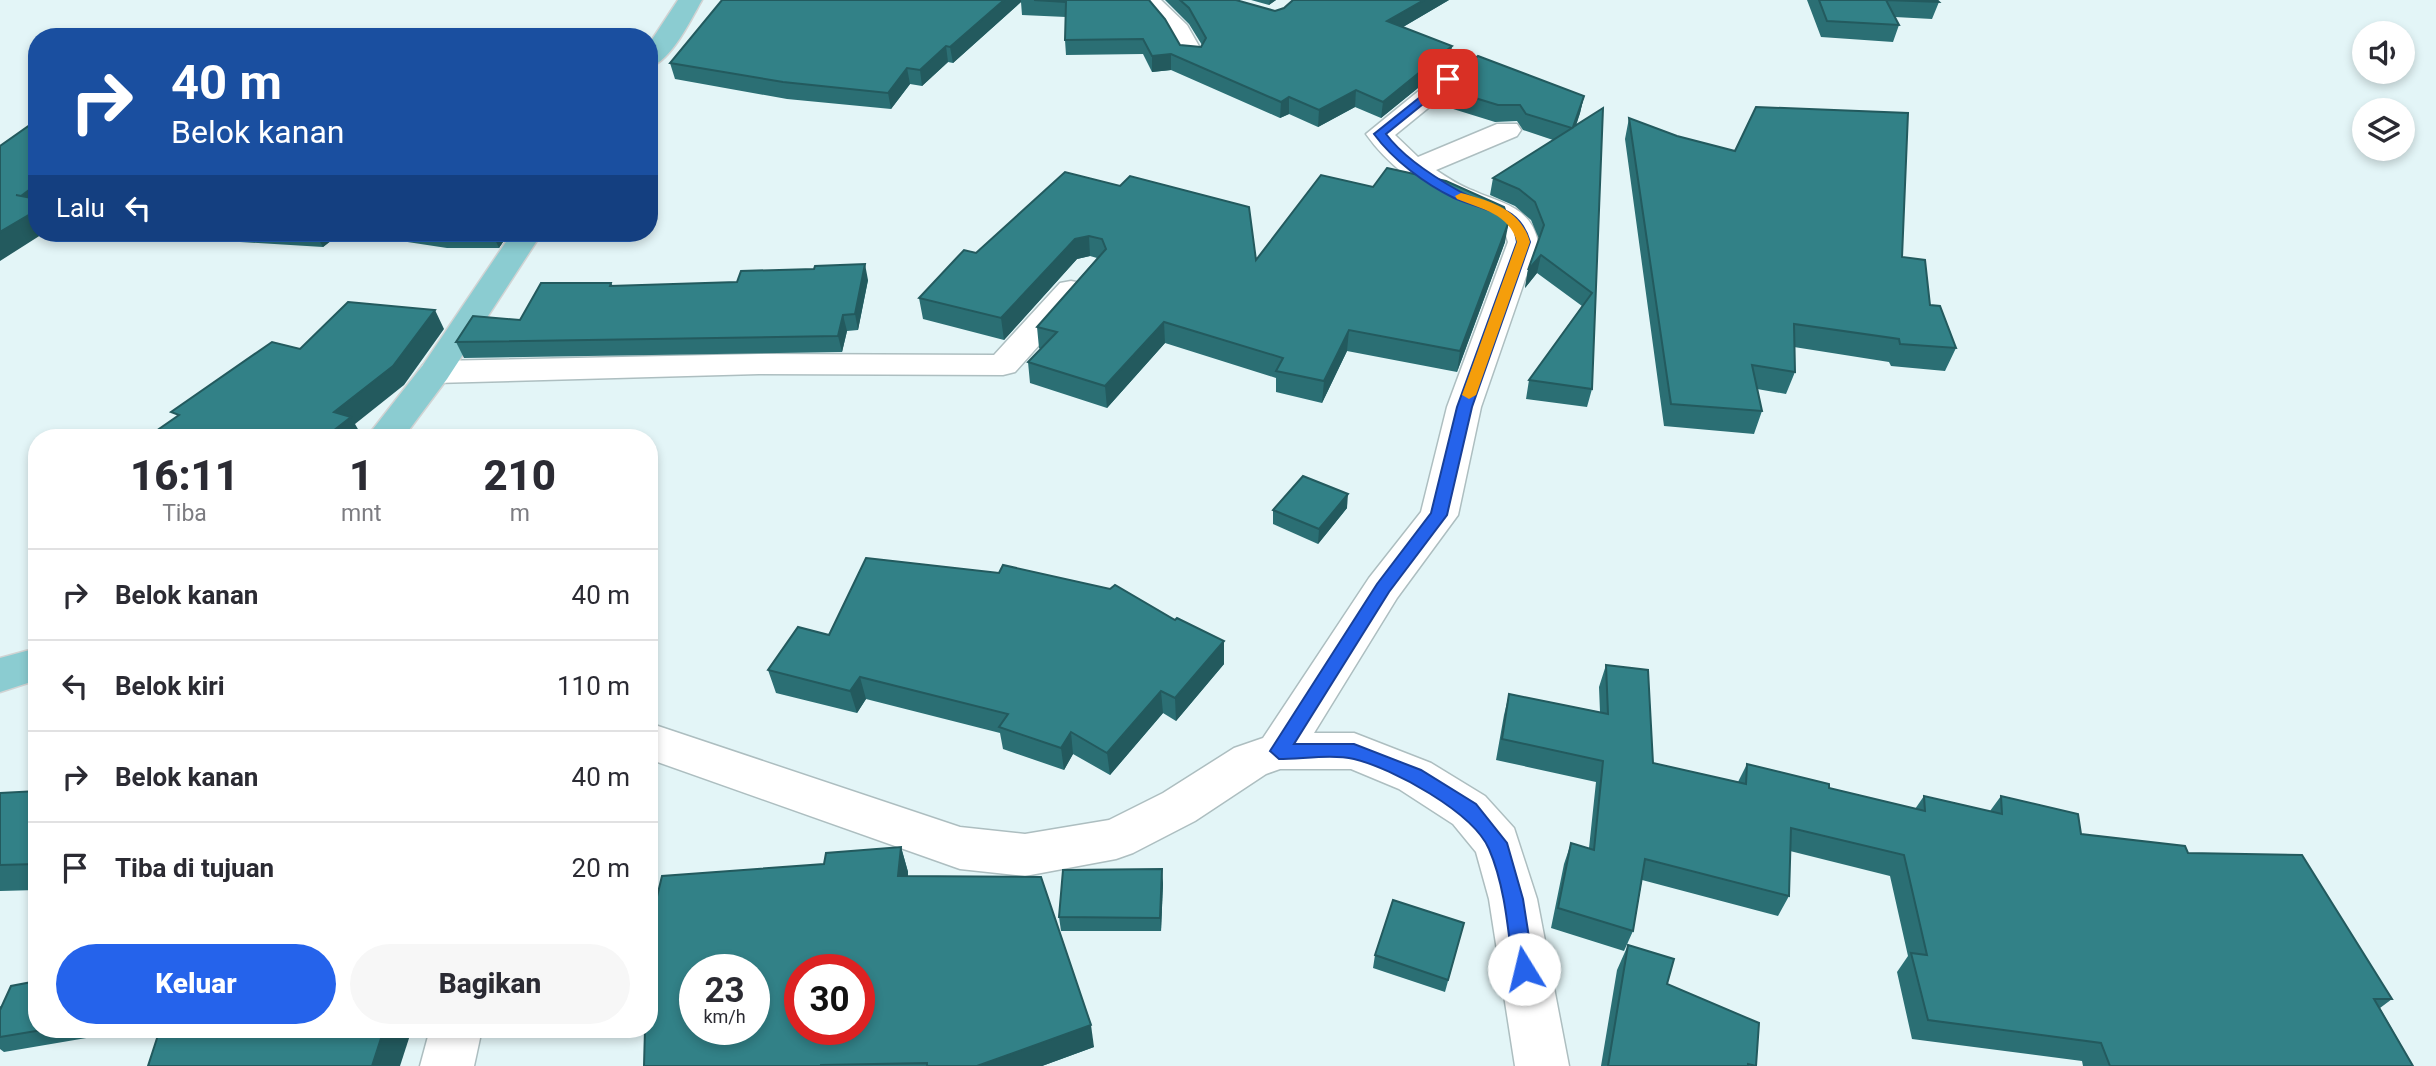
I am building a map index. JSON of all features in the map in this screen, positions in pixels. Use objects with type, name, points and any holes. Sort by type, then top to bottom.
[{"type":"main road","points":[[658,49],[671,33],[690,0]]},
{"type":"main road","points":[[391,429],[435,372],[521,242]]},
{"type":"main road","points":[[0,676],[28,667]]},
{"type":"street","points":[[1148,0],[1178,30],[1192,55]]},
{"type":"street","points":[[1279,751],[1383,588],[1439,515],[1464,407],[1523,242],[1519,226],[1504,214],[1457,195],[1417,168],[1388,145],[1380,134],[1467,64]]},
{"type":"street","points":[[1417,168],[1507,130]]},
{"type":"street","points":[[435,372],[759,364],[1003,365],[1090,268]]},
{"type":"street","points":[[658,744],[773,781],[960,848],[1025,855],[1116,839],[1179,807],[1250,761],[1279,751],[1354,751],[1403,771],[1469,810],[1497,843],[1513,899],[1542,1066]]},
{"type":"street","points":[[447,1066],[454,1038]]},
{"type":"building","points":[[722,0],[1004,0],[920,70],[907,68],[888,93],[783,82],[670,63]]},
{"type":"building","points":[[1034,0],[1149,0],[1165,19],[1180,45],[1201,47],[1206,38],[1189,8],[1180,0],[1236,0],[1275,11],[1284,8],[1293,0],[1424,0],[1387,21],[1452,46],[1383,102],[1356,90],[1319,110],[1289,97],[1281,102],[1171,54],[1152,56],[1143,39],[1065,40],[1066,2]]},
{"type":"building","points":[[1819,0],[1886,0],[1899,25],[1827,21]]},
{"type":"building","points":[[1886,0],[1937,0],[1939,2]]},
{"type":"building","points":[[1478,56],[1584,96],[1573,127],[1603,108],[1592,389],[1529,380],[1592,293],[1541,255],[1528,270],[1544,225],[1535,202],[1519,189],[1493,178],[1572,128],[1526,114],[1520,105],[1498,105],[1439,87]]},
{"type":"building","points":[[1756,107],[1908,113],[1902,257],[1925,260],[1930,305],[1940,306],[1956,348],[1900,344],[1899,339],[1794,324],[1795,372],[1752,365],[1762,411],[1671,404],[1629,118],[1677,136],[1735,151]]},
{"type":"building","points":[[28,126],[28,191],[21,196],[28,197],[28,215],[0,232],[0,146]]},
{"type":"building","points":[[1387,168],[1446,181],[1504,207],[1509,221],[1460,351],[1349,330],[1324,381],[1276,371],[1283,358],[1164,322],[1105,386],[1028,362],[1057,332],[1037,327],[1106,249],[1102,239],[1089,236],[1075,239],[1001,318],[919,298],[964,250],[976,253],[1065,172],[1120,186],[1130,176],[1249,207],[1256,260],[1321,175],[1373,187]]},
{"type":"building","points":[[865,264],[855,314],[843,315],[838,336],[456,342],[473,316],[520,320],[541,283],[611,283],[610,286],[737,282],[741,271],[814,269],[815,266]]},
{"type":"building","points":[[348,302],[435,310],[393,366],[334,412],[351,417],[336,429],[159,429],[179,415],[171,412],[272,342],[300,349]]},
{"type":"building","points":[[1303,476],[1348,494],[1319,529],[1273,510]]},
{"type":"building","points":[[866,558],[999,573],[1003,565],[1110,589],[1115,585],[1175,620],[1177,618],[1224,641],[1175,698],[1161,691],[1107,753],[1071,732],[1061,748],[999,727],[1008,714],[860,677],[850,691],[768,670],[798,627],[829,635]]},
{"type":"building","points":[[1606,665],[1648,670],[1653,763],[1746,784],[1747,764],[1829,784],[1829,788],[1925,811],[1924,796],[2002,814],[2001,796],[2078,814],[2081,834],[2185,846],[2188,853],[2302,855],[2392,999],[2374,999],[2413,1066],[2110,1066],[2101,1043],[1928,1020],[1911,953],[1927,955],[1904,855],[1791,828],[1789,896],[1645,859],[1633,931],[1558,908],[1571,843],[1594,850],[1603,761],[1502,739],[1509,694],[1608,714]]},
{"type":"building","points":[[28,791],[28,864],[0,865],[0,793]]},
{"type":"building","points":[[901,847],[898,876],[1041,877],[1091,1025],[977,1066],[927,1066],[927,1063],[644,1066],[645,1038],[658,1038],[658,893],[662,876],[824,864],[826,853]]},
{"type":"building","points":[[1162,869],[1160,918],[1059,917],[1063,870]]},
{"type":"building","points":[[1393,900],[1464,923],[1448,980],[1375,955]]},
{"type":"building","points":[[1628,945],[1674,959],[1667,984],[1759,1023],[1756,1066],[1608,1066]]},
{"type":"building","points":[[28,983],[28,1032],[0,1037],[0,1010],[11,986]]},
{"type":"building","points":[[157,1038],[381,1038],[372,1066],[148,1066]]},
{"type":"slow traffic","points":[[1461,196],[1504,214],[1519,226],[1523,242],[1469,395]]},
{"type":"route","points":[[1448,79],[1380,134],[1388,145],[1431,179],[1457,195],[1504,214],[1519,226],[1523,242],[1464,407],[1439,515],[1383,588],[1279,751],[1354,751],[1415,776],[1469,810],[1497,843],[1513,899],[1524,969]]}]
